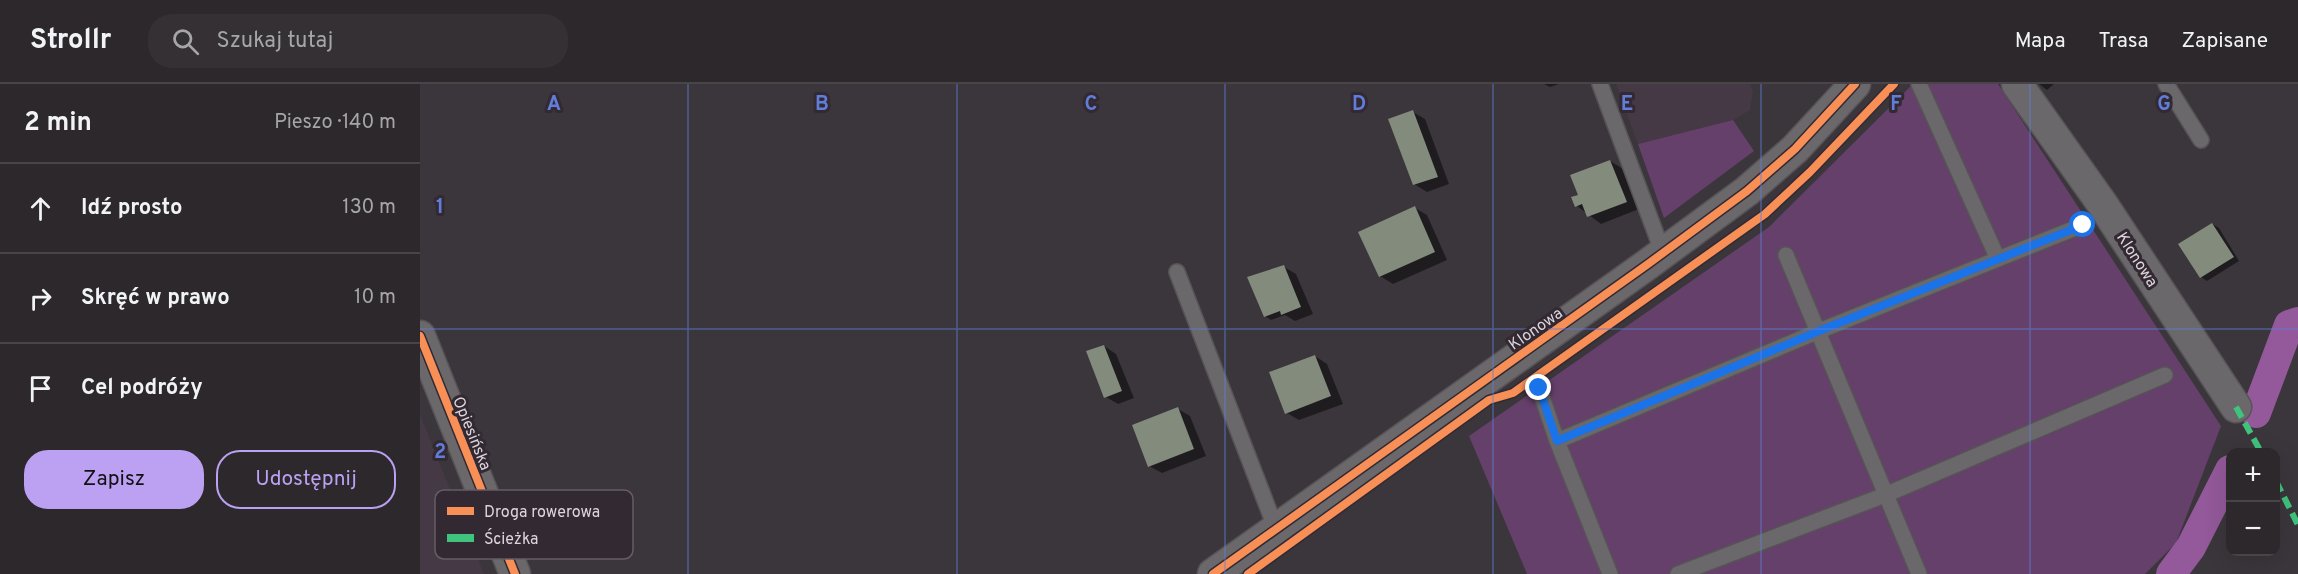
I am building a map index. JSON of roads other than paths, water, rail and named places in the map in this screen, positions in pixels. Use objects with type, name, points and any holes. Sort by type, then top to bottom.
[{"type":"street","name":"Klonowa","points":[[1213,574],[1747,191],[1795,149],[1855,84]]},
{"type":"street","name":"Klonowa","points":[[2017,84],[2103,205],[2236,407]]},
{"type":"street","name":"Opiesińska","points":[[420,336],[481,490]]},
{"type":"street","name":"Opiesińska","points":[[509,559],[515,574]]},
{"type":"lane","points":[[1600,84],[1663,253]]},
{"type":"lane","points":[[1919,84],[1998,259]]},
{"type":"lane","points":[[2166,84],[2201,140]]},
{"type":"lane","points":[[1557,441],[1819,331],[2083,225]]},
{"type":"lane","points":[[1786,255],[1919,574]]},
{"type":"lane","points":[[1177,272],[1276,529]]},
{"type":"lane","points":[[1678,574],[1886,495],[2165,375]]},
{"type":"lane","points":[[1539,388],[1557,441],[1611,574]]},
{"type":"waterway","points":[[2256,413],[2289,325],[2298,322]]},
{"type":"waterway","points":[[2171,574],[2191,547],[2226,478]]}]
